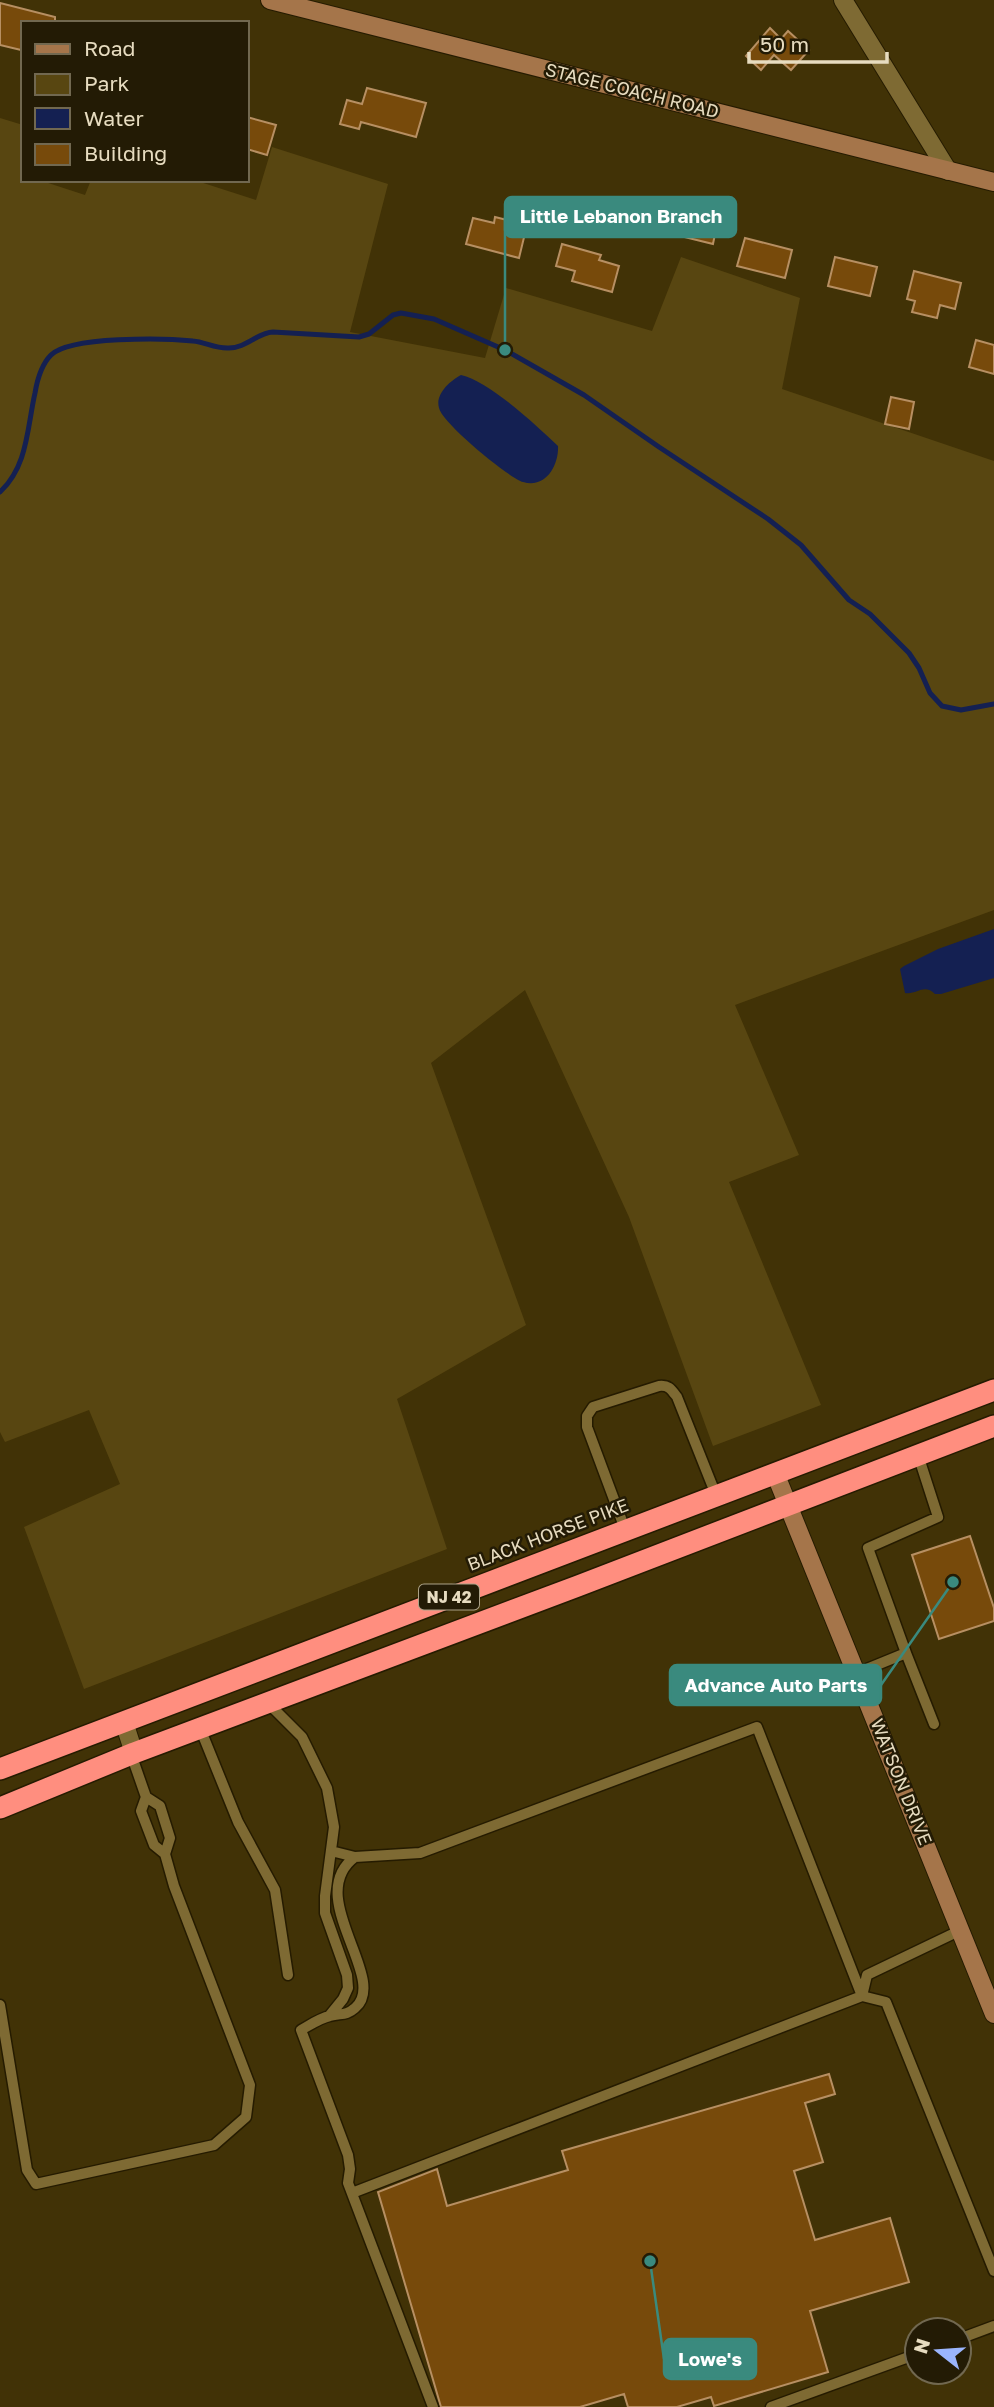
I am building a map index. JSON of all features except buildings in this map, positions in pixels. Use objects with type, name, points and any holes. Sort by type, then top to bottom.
[{"type":"highway","name":"BLACK HORSE PIKE","points":[[0,1769],[994,1390]]},
{"type":"highway","name":"NJ 42","points":[[0,1808],[200,1728],[994,1426]]},
{"type":"street","name":"STAGE COACH ROAD","points":[[270,0],[994,182]]},
{"type":"street","points":[[843,0],[948,172]]},
{"type":"street","name":"WATSON DRIVE","points":[[775,1473],[994,2014]]},
{"type":"street","points":[[124,1721],[133,1754]]},
{"type":"lane","points":[[625,1530],[587,1427],[587,1416],[593,1407],[659,1386],[666,1385],[671,1388],[716,1495]]},
{"type":"lane","points":[[918,1455],[938,1517],[868,1548],[933,1724]]},
{"type":"lane","points":[[856,1673],[906,1653]]},
{"type":"lane","points":[[268,1703],[302,1737],[327,1788],[334,1827],[325,1913],[347,1975],[348,1988],[330,2015],[300,2030],[348,2155],[348,2183],[433,2407]]},
{"type":"lane","points":[[331,1851],[355,1857],[420,1853],[757,1727],[862,1996]]},
{"type":"lane","points":[[200,1728],[238,1822],[275,1890],[288,1975]]},
{"type":"lane","points":[[133,1754],[146,1797],[141,1811],[154,1845],[165,1854]]},
{"type":"lane","points":[[0,2005],[27,2170],[36,2184],[214,2145],[246,2117],[250,2085],[174,1886],[165,1854],[170,1838],[160,1806],[146,1797]]},
{"type":"lane","points":[[330,2015],[344,2016],[357,2007],[364,1996],[363,1976],[339,1910],[339,1885],[346,1863],[355,1857]]},
{"type":"lane","points":[[862,1996],[867,1975],[961,1930]]},
{"type":"lane","points":[[352,2193],[862,1996],[886,2002],[994,2270]]},
{"type":"lane","points":[[973,2334],[994,2326]]},
{"type":"lane","points":[[771,2407],[903,2359]]},
{"type":"green space","points":[[0,118],[21,124],[21,182],[45,182],[85,195],[90,182],[200,182],[256,200],[272,147],[388,184],[350,332],[485,358],[506,288],[652,331],[681,257],[800,298],[782,389],[994,461],[994,910],[735,1005],[799,1155],[729,1182],[821,1405],[713,1446],[629,1217],[525,990],[431,1063],[526,1325],[397,1399],[447,1549],[84,1689],[24,1527],[120,1484],[89,1410],[5,1442],[0,1432]]},
{"type":"water","points":[[461,375],[498,395],[558,446],[556,461],[544,479],[531,483],[515,478],[477,449],[443,415],[438,403],[441,393]]},
{"type":"water","points":[[994,929],[994,978],[941,994],[927,989],[905,993],[900,969],[904,966],[938,949]]},
{"type":"waterway","points":[[0,492],[9,482],[21,458],[43,368],[51,355],[61,349],[97,341],[141,339],[193,341],[229,348],[241,346],[273,332],[359,337],[369,334],[393,315],[401,313],[434,319],[505,350],[584,395],[768,519],[801,545],[849,600],[870,614],[909,653],[930,693],[942,706],[961,710],[994,704]]},
{"type":"place","name":"Little Lebanon Branch","points":[[505,350]]},
{"type":"place","name":"Advance Auto Parts","points":[[953,1582]]},
{"type":"place","name":"Lowe's","points":[[650,2261]]}]
